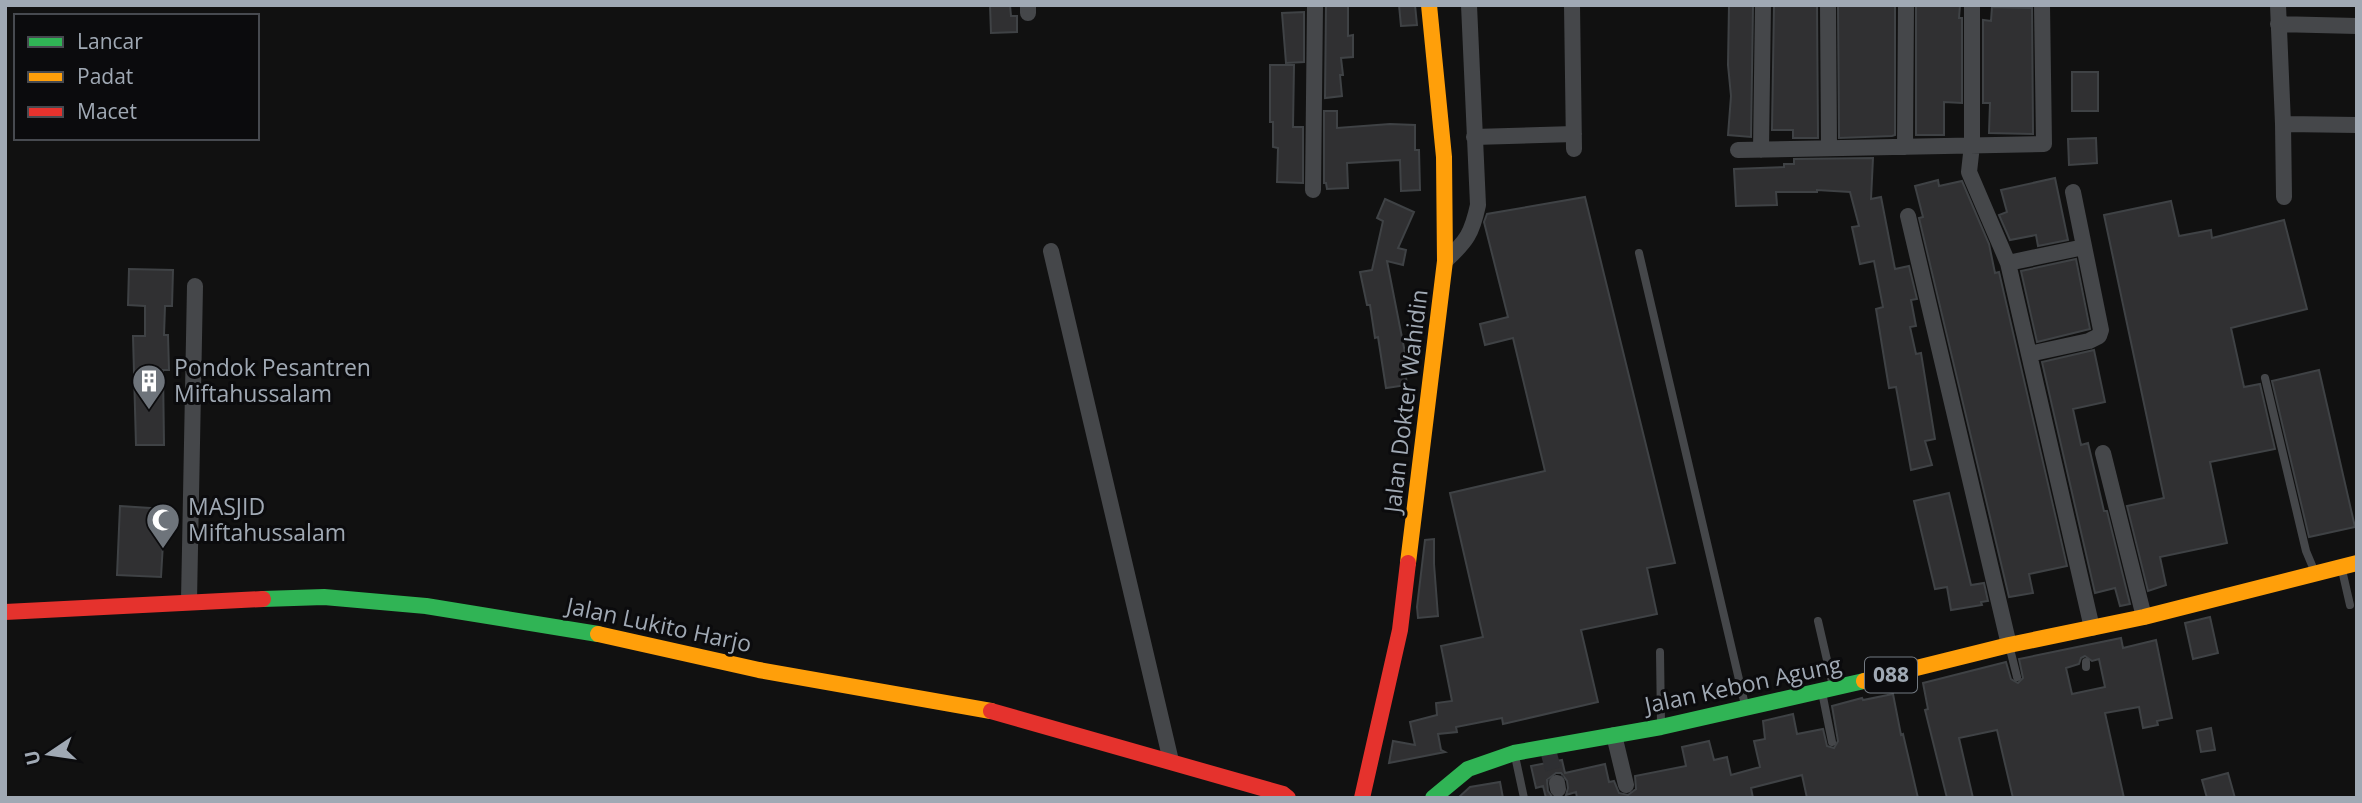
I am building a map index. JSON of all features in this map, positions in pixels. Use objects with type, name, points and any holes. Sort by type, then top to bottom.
[{"type":"main road","name":"Jalan Dokter Wahidin","points":[[1362,798],[1400,630],[1445,261],[1444,157],[1429,5]]},
{"type":"main road","name":"Jalan Kebon Agung","points":[[1433,798],[1468,769],[1514,753],[1548,751],[1828,690],[2009,645],[2083,633],[2349,565]]},
{"type":"main road","name":"Jalan Lukito Harjo","points":[[5,612],[189,601],[324,597],[426,606],[572,628],[759,670],[1001,713],[1283,794],[1288,798]]},
{"type":"street","points":[[1313,190],[1315,5]]},
{"type":"street","points":[[1445,261],[1465,242],[1473,228],[1478,205],[1469,5]]},
{"type":"street","points":[[1474,137],[1574,141],[1572,5]]},
{"type":"street","points":[[1761,150],[1763,5]]},
{"type":"street","points":[[1828,5],[1829,148]]},
{"type":"street","points":[[1905,147],[1906,5]]},
{"type":"street","points":[[1972,5],[1972,145],[1969,172],[2008,263],[2029,354],[2083,633]]},
{"type":"street","points":[[1738,150],[2044,144],[2042,5]]},
{"type":"street","points":[[2278,5],[2284,197]]},
{"type":"street","points":[[2277,24],[2357,26]]},
{"type":"street","points":[[2283,124],[2357,125]]},
{"type":"street","points":[[2029,354],[2089,341],[2099,336],[2101,323],[2073,192]]},
{"type":"street","points":[[1908,216],[2009,645]]},
{"type":"street","points":[[2008,263],[2084,247]]},
{"type":"street","points":[[1051,251],[1171,761]]},
{"type":"street","points":[[189,601],[195,285]]},
{"type":"street","points":[[2103,453],[2144,617]]},
{"type":"street","points":[[1614,735],[1626,785]]},
{"type":"lane","points":[[1639,253],[1746,708]]},
{"type":"lane","points":[[2265,378],[2306,551],[2315,573]]},
{"type":"lane","points":[[2349,565],[2350,605]]},
{"type":"lane","points":[[1818,621],[1832,742]]},
{"type":"lane","points":[[2009,645],[2017,677]]},
{"type":"lane","points":[[1660,652],[1661,727]]},
{"type":"lane","points":[[1514,753],[1524,798]]},
{"type":"building","points":[[990,5],[1010,5],[1011,16],[1017,16],[1017,32],[991,33]]},
{"type":"building","points":[[1326,5],[1348,5],[1348,36],[1353,35],[1353,57],[1341,58],[1342,96],[1325,98]]},
{"type":"building","points":[[1399,5],[1415,5],[1417,25],[1401,26]]},
{"type":"building","points":[[1729,5],[1753,5],[1751,137],[1728,135],[1731,96],[1728,65]]},
{"type":"building","points":[[1774,5],[1817,5],[1818,138],[1793,138],[1793,130],[1772,130]]},
{"type":"building","points":[[1838,5],[1895,5],[1895,135],[1839,138]]},
{"type":"building","points":[[1916,5],[1960,5],[1962,103],[1944,102],[1944,135],[1916,135]]},
{"type":"building","points":[[1992,7],[2032,8],[2033,134],[1989,133],[1990,103],[1983,103],[1983,20],[1991,21]]},
{"type":"building","points":[[1304,12],[1304,62],[1286,63],[1282,13]]},
{"type":"building","points":[[1270,65],[1294,65],[1293,127],[1303,127],[1303,183],[1277,182],[1278,148],[1273,147],[1273,122],[1270,122]]},
{"type":"building","points":[[2072,72],[2098,72],[2098,111],[2072,111]]},
{"type":"building","points":[[1324,111],[1337,111],[1337,128],[1415,125],[1420,190],[1401,191],[1400,160],[1347,163],[1348,188],[1327,189],[1324,183]]},
{"type":"building","points":[[2096,138],[2097,163],[2069,165],[2068,139]]},
{"type":"building","points":[[1873,158],[1871,199],[1881,197],[1895,269],[1909,266],[1917,299],[1911,300],[1916,326],[1910,327],[1916,354],[1921,353],[1935,439],[1925,441],[1932,465],[1911,470],[1896,387],[1889,388],[1876,309],[1883,307],[1874,261],[1860,264],[1852,227],[1859,226],[1850,192],[1776,192],[1777,205],[1736,206],[1734,169],[1784,167],[1784,164],[1794,164],[1794,159]]},
{"type":"building","points":[[2055,178],[2068,240],[2038,246],[2036,235],[2010,240],[1999,215],[2007,212],[2001,190]]},
{"type":"building","points":[[1938,180],[1939,186],[1962,181],[1989,244],[1995,273],[1999,272],[2067,566],[2029,574],[2033,593],[2009,597],[1919,218],[1923,217],[1915,186]]},
{"type":"building","points":[[1585,197],[1675,563],[1647,568],[1657,614],[1581,630],[1598,702],[1503,724],[1502,718],[1456,727],[1457,732],[1438,734],[1441,750],[1445,752],[1389,763],[1393,741],[1415,745],[1410,722],[1437,715],[1436,703],[1452,701],[1441,646],[1483,637],[1450,493],[1545,471],[1513,338],[1485,345],[1480,324],[1508,317],[1484,222],[1487,214]]},
{"type":"building","points":[[1385,199],[1414,212],[1398,248],[1406,250],[1403,265],[1387,261],[1408,368],[1405,368],[1407,385],[1386,388],[1378,337],[1375,338],[1370,305],[1367,305],[1360,272],[1372,270],[1383,221],[1377,218]]},
{"type":"building","points":[[2171,201],[2179,236],[2211,230],[2212,238],[2284,220],[2307,309],[2231,328],[2244,387],[2260,384],[2275,449],[2210,462],[2227,543],[2160,557],[2166,585],[2148,591],[2127,506],[2164,498],[2104,215]]},
{"type":"building","points":[[2076,259],[2090,329],[2037,342],[2021,271]]},
{"type":"building","points":[[129,269],[173,270],[172,306],[165,306],[164,335],[168,335],[169,370],[163,370],[164,445],[136,445],[133,336],[145,336],[145,306],[128,305]]},
{"type":"building","points":[[2094,350],[2105,402],[2073,409],[2081,445],[2088,443],[2130,604],[2120,606],[2115,588],[2095,593],[2042,362]]},
{"type":"building","points":[[2319,370],[2355,527],[2309,537],[2272,381]]},
{"type":"building","points":[[1949,493],[1971,585],[1984,583],[1988,601],[1981,602],[1982,605],[1951,610],[1947,587],[1935,589],[1914,501]]},
{"type":"building","points":[[120,506],[165,509],[161,577],[117,575]]},
{"type":"building","points":[[1434,539],[1438,616],[1418,618],[1425,540]]},
{"type":"building","points":[[2210,617],[2218,653],[2193,659],[2185,623]]},
{"type":"building","points":[[2121,638],[2123,648],[2156,640],[2172,718],[2143,728],[2139,707],[2105,713],[2124,798],[2013,798],[1997,730],[1959,738],[1973,798],[1947,798],[1925,710],[1928,709],[1923,683],[2006,662],[2011,679],[2018,683],[2023,678],[2019,659]],"holes":[[[2085,656],[2092,661],[2099,659],[2105,687],[2072,694],[2066,668],[2079,664]]]},
{"type":"building","points":[[1893,694],[1918,798],[1807,798],[1802,775],[1751,788],[1753,798],[1577,798],[1576,792],[1566,795],[1567,781],[1561,773],[1556,773],[1547,780],[1548,791],[1553,798],[1546,798],[1543,786],[1536,788],[1531,766],[1562,760],[1565,773],[1605,764],[1609,782],[1614,781],[1619,793],[1628,795],[1636,789],[1635,776],[1686,766],[1682,747],[1709,741],[1714,760],[1727,757],[1731,775],[1760,767],[1754,741],[1765,739],[1763,721],[1793,714],[1797,734],[1823,729],[1827,746],[1834,748],[1838,741],[1832,706]]},
{"type":"building","points":[[2211,728],[2215,750],[2201,752],[2197,731]]},
{"type":"building","points":[[2228,773],[2235,798],[2207,798],[2202,780]]},
{"type":"building","points":[[1500,782],[1503,798],[1458,798],[1470,787]]},
{"type":"tunnel","points":[[1549,754],[1557,783]]},
{"type":"traffic: fast","points":[[263,599],[324,597],[426,606],[598,634]]},
{"type":"traffic: fast","points":[[1433,798],[1468,769],[1514,753],[1661,727],[1864,681]]},
{"type":"traffic: slow","points":[[1408,563],[1445,261],[1444,157],[1429,5]]},
{"type":"traffic: slow","points":[[1864,681],[2009,645],[2144,617],[2357,563]]},
{"type":"traffic: slow","points":[[598,634],[759,670],[991,711]]},
{"type":"traffic: jam","points":[[1362,798],[1400,630],[1408,563]]},
{"type":"traffic: jam","points":[[5,612],[263,599]]},
{"type":"traffic: jam","points":[[991,711],[1283,794],[1288,798]]},
{"type":"place","name":"Pondok Pesantren Miftahussalam","points":[[149,411]]},
{"type":"place","name":"MASJID Miftahussalam","points":[[163,550]]}]
